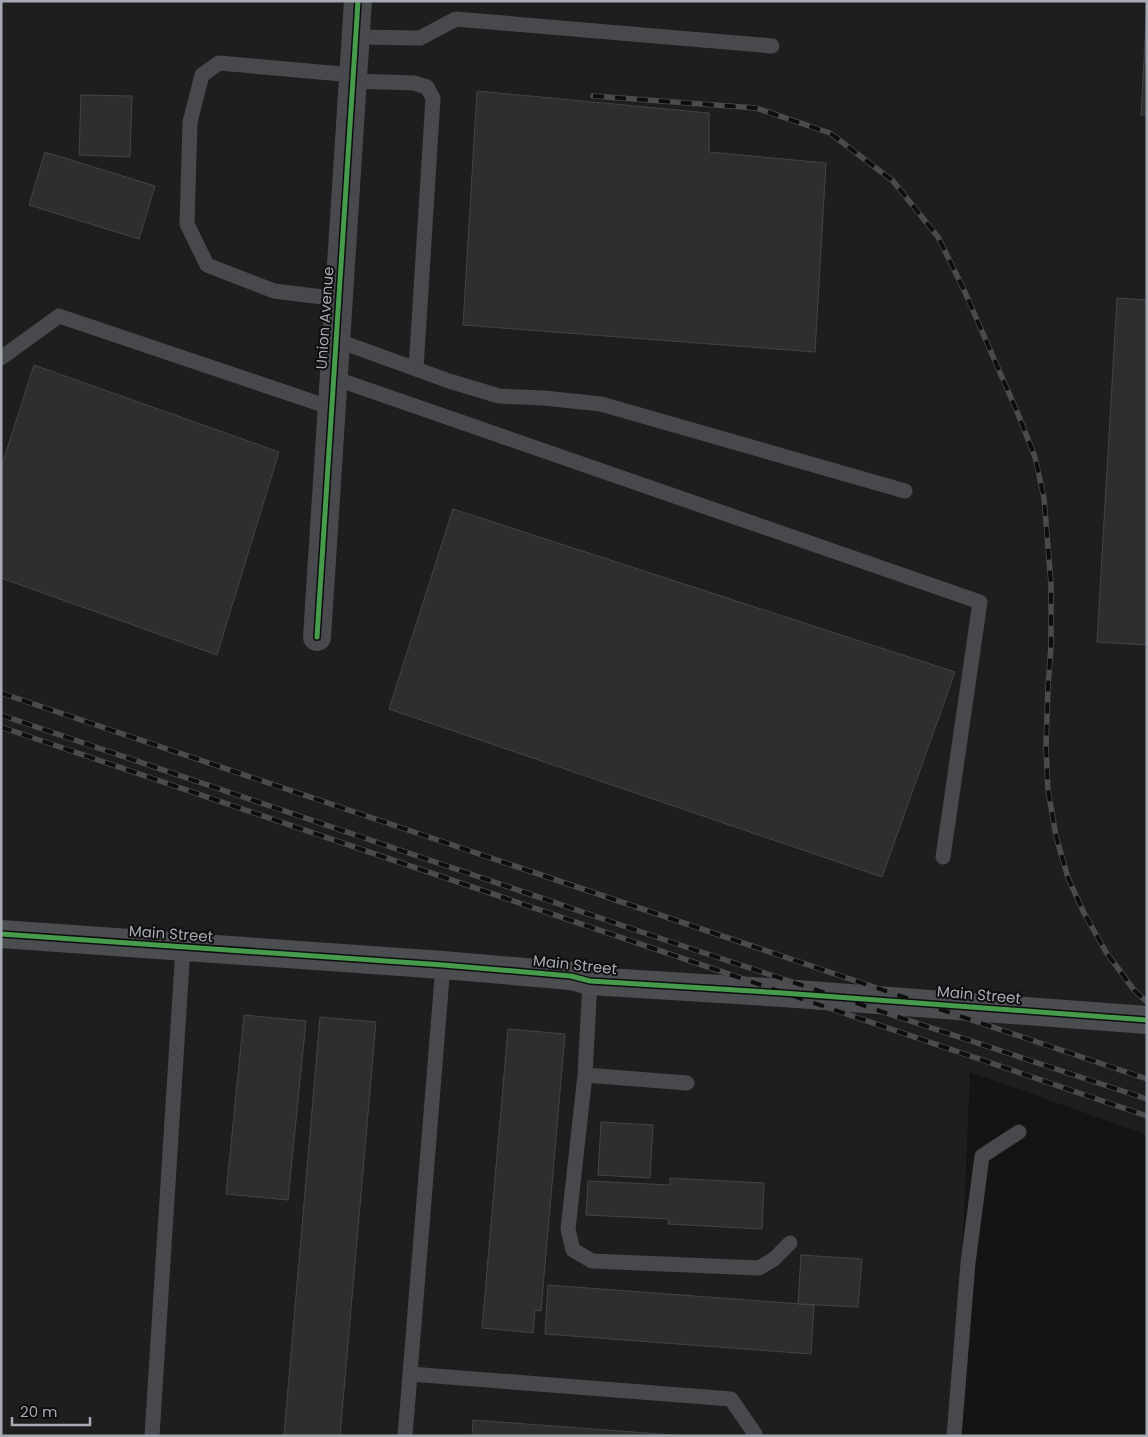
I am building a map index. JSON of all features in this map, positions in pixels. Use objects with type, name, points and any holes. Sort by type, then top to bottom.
[{"type":"street","name":"Union Avenue","points":[[316,637],[358,1]]},
{"type":"street","name":"Main Street","points":[[1,934],[442,965],[580,979],[1147,1020]]},
{"type":"street","name":"Main Street","points":[[580,979],[591,971],[733,976],[791,982],[1147,1006]]},
{"type":"lane","points":[[356,38],[420,38],[456,19],[772,46]]},
{"type":"lane","points":[[339,299],[274,292],[207,265],[188,224],[190,122],[202,75],[219,64],[414,83],[427,87],[433,98],[416,369]]},
{"type":"lane","points":[[1,358],[59,316],[332,408]]},
{"type":"lane","points":[[336,340],[450,381],[499,396],[544,398],[601,404],[904,491]]},
{"type":"lane","points":[[334,378],[980,602],[943,857]]},
{"type":"lane","points":[[152,1436],[183,947]]},
{"type":"lane","points":[[405,1436],[442,965]]},
{"type":"lane","points":[[580,979],[585,1075],[568,1228],[573,1250],[592,1261],[759,1268],[774,1259],[790,1243]]},
{"type":"lane","points":[[585,1075],[687,1083]]},
{"type":"lane","points":[[954,1436],[968,1263],[982,1156],[1019,1132]]},
{"type":"lane","points":[[410,1374],[731,1399],[755,1436]]},
{"type":"shaded area","points":[[1,1],[1147,1],[1147,1135],[970,1072],[955,1436],[1,1436]]},
{"type":"building","points":[[1147,3],[1147,115],[1141,115]]},
{"type":"building","points":[[477,91],[709,113],[709,152],[826,163],[815,352],[463,325]]},
{"type":"building","points":[[81,95],[132,96],[130,157],[79,155]]},
{"type":"building","points":[[45,152],[155,186],[139,239],[29,205]]},
{"type":"building","points":[[1117,298],[1147,300],[1147,645],[1097,642]]},
{"type":"building","points":[[34,365],[279,452],[217,655],[1,578],[1,468]]},
{"type":"building","points":[[453,509],[955,672],[882,877],[389,709]]},
{"type":"building","points":[[244,1015],[306,1021],[288,1200],[226,1194]]},
{"type":"building","points":[[320,1017],[376,1022],[340,1436],[284,1436]]},
{"type":"building","points":[[508,1029],[565,1034],[541,1311],[535,1310],[533,1333],[482,1328]]},
{"type":"building","points":[[601,1122],[653,1125],[650,1178],[598,1175]]},
{"type":"building","points":[[670,1178],[764,1183],[762,1229],[668,1224],[669,1219],[586,1215],[588,1181],[670,1185]]},
{"type":"building","points":[[801,1255],[862,1259],[858,1307],[798,1304]]},
{"type":"building","points":[[548,1285],[814,1305],[811,1354],[545,1334]]},
{"type":"building","points":[[473,1420],[686,1436],[472,1436]]},
{"type":"railway","points":[[593,96],[756,108],[830,133],[893,181],[938,237],[964,290],[1018,414],[1035,457],[1044,498],[1051,584],[1051,646],[1046,747],[1048,790],[1056,836],[1068,878],[1084,913],[1106,952],[1134,990],[1147,1002]]},
{"type":"railway","points":[[1,693],[1147,1079]]},
{"type":"railway","points":[[1,715],[680,945],[1147,1099]]},
{"type":"railway","points":[[1,727],[1147,1116]]},
{"type":"cycle path","points":[[317,637],[358,1]]},
{"type":"cycle path","points":[[1,934],[443,965],[571,976],[590,981],[783,993],[1147,1020]]}]
